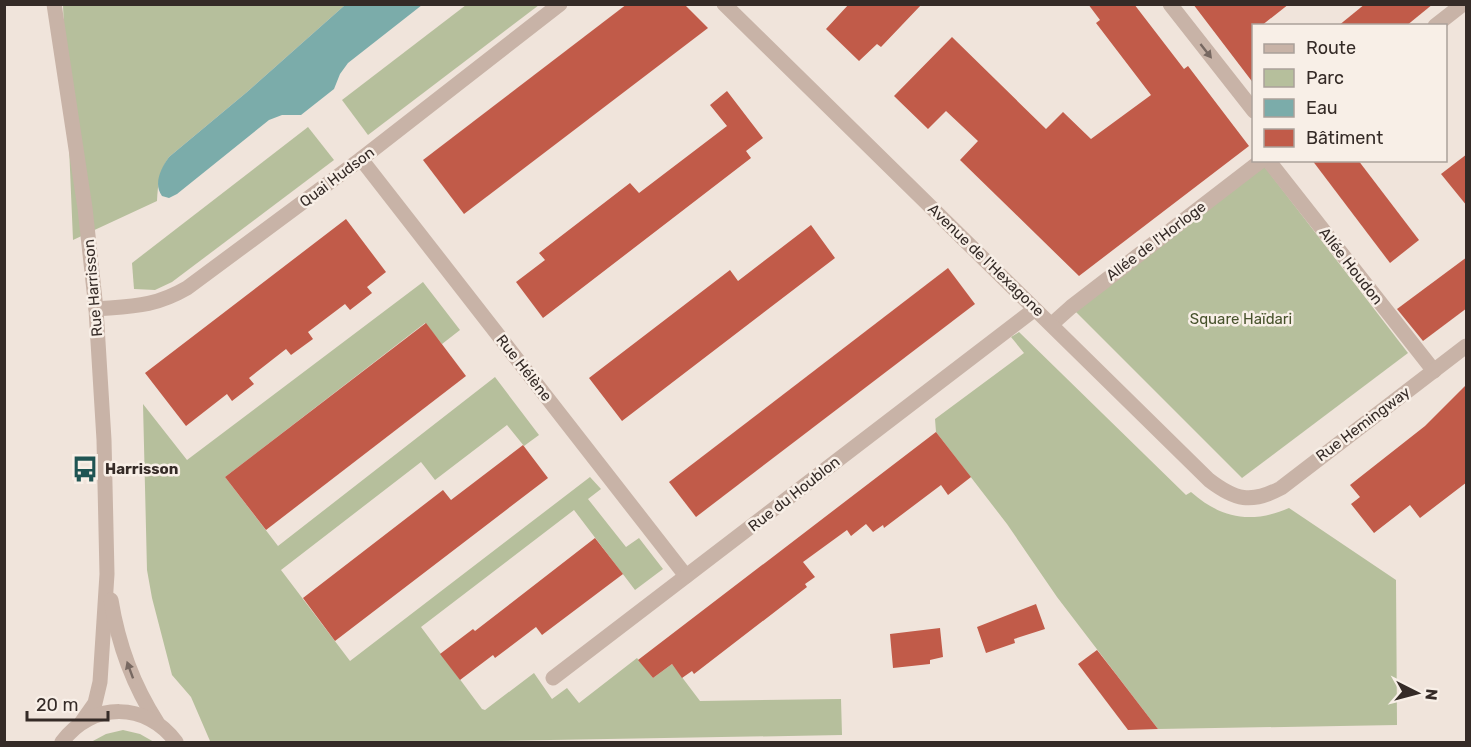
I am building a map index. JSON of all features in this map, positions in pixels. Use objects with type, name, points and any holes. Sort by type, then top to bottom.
[{"type":"street","name":"Rue Harrisson","points":[[54,4],[81,178],[96,309],[104,440],[107,574],[100,682],[95,702],[81,723]]},
{"type":"street","name":"Quai Hudson","points":[[96,309],[153,304],[178,293],[361,159],[560,4]]},
{"type":"street","name":"Avenue de l'Hexagone","points":[[724,4],[1209,480],[1232,495],[1257,498]]},
{"type":"street","points":[[1170,4],[1252,108]]},
{"type":"street","points":[[1437,24],[1463,4]]},
{"type":"street","name":"Rue Hélène","points":[[361,159],[686,576]]},
{"type":"street","name":"Allée de l'Horloge","points":[[1052,324],[1259,162]]},
{"type":"street","name":"Allée Houdon","points":[[1270,162],[1434,371]]},
{"type":"street","name":"Rue du Houblon","points":[[553,678],[1035,309]]},
{"type":"street","name":"Rue Hemingway","points":[[1257,498],[1281,488],[1467,345]]},
{"type":"street","name":"Rue Harrisson","points":[[107,574],[125,657],[135,683],[157,722]]},
{"type":"street","points":[[63,741],[81,723],[99,715],[119,711],[139,714],[157,722],[177,740]]},
{"type":"green space","points":[[63,5],[345,5],[169,157],[160,178],[157,201],[73,240]]},
{"type":"green space","points":[[466,5],[539,5],[368,135],[342,100]]},
{"type":"green space","points":[[308,127],[334,160],[172,282],[155,290],[134,289],[132,263]]},
{"type":"green space","name":"Square Haïdari","points":[[1261,162],[1408,353],[1242,478],[1071,307]]},
{"type":"green space","points":[[423,282],[460,330],[442,344],[425,323],[225,477],[278,546],[495,377],[539,435],[524,446],[507,425],[435,480],[421,462],[281,570],[350,661],[590,477],[601,489],[588,499],[626,547],[639,538],[663,569],[635,590],[574,510],[421,627],[482,709],[485,710],[534,673],[552,699],[567,688],[579,703],[637,658],[653,678],[672,664],[700,701],[841,699],[842,735],[442,742],[210,741],[191,697],[172,675],[152,598],[147,570],[143,404],[187,460]]},
{"type":"green space","points":[[1019,332],[1186,495],[1191,492],[1214,508],[1237,516],[1262,516],[1289,508],[1396,580],[1397,725],[1158,729],[1057,597],[1007,524],[936,432],[935,419],[1024,353],[1011,337]]},
{"type":"green space","points":[[123,730],[140,734],[154,742],[91,742],[106,734]]},
{"type":"water","points":[[345,5],[422,5],[348,63],[340,74],[334,89],[301,115],[282,115],[269,120],[177,194],[169,198],[162,196],[158,181],[169,157]]},
{"type":"building","points":[[627,4],[684,4],[708,28],[464,214],[423,160]]},
{"type":"building","points":[[849,4],[922,4],[881,47],[877,44],[859,61],[826,29]]},
{"type":"building","points":[[1088,4],[1134,4],[1184,69],[1188,66],[1249,146],[1079,276],[960,160],[978,141],[946,111],[928,129],[894,96],[952,37],[1046,129],[1063,112],[1091,139],[1151,95],[1096,23],[1100,20]]},
{"type":"building","points":[[1193,4],[1289,4],[1264,24],[1252,24],[1252,81]]},
{"type":"building","points":[[1365,4],[1433,4],[1408,24],[1340,24]]},
{"type":"building","points":[[727,91],[763,138],[746,151],[751,158],[543,318],[516,282],[545,260],[539,253],[630,183],[639,193],[727,126],[710,105]]},
{"type":"building","points":[[1467,154],[1467,206],[1441,174]]},
{"type":"building","points":[[1314,162],[1360,162],[1419,240],[1390,263]]},
{"type":"building","points":[[346,219],[386,272],[367,287],[372,293],[350,310],[345,304],[308,332],[313,339],[291,355],[286,349],[249,378],[254,384],[232,401],[227,394],[186,426],[145,373]]},
{"type":"building","points":[[811,225],[835,258],[622,421],[589,378],[730,270],[738,281]]},
{"type":"building","points":[[1467,257],[1467,308],[1423,341],[1397,309]]},
{"type":"building","points":[[948,268],[975,304],[696,517],[669,482]]},
{"type":"building","points":[[426,323],[466,376],[266,530],[225,477]]},
{"type":"building","points":[[1467,384],[1467,482],[1420,518],[1410,505],[1374,533],[1351,504],[1360,497],[1350,485],[1425,426]]},
{"type":"building","points":[[936,432],[971,477],[948,495],[941,485],[884,528],[883,525],[873,532],[866,524],[851,536],[847,530],[803,562],[815,577],[805,584],[807,587],[694,674],[692,671],[682,678],[672,664],[653,678],[638,660]]},
{"type":"building","points":[[523,445],[548,478],[335,641],[303,598],[443,490],[451,500]]},
{"type":"building","points":[[595,538],[623,574],[542,635],[536,627],[495,658],[493,655],[460,680],[440,654],[473,629],[475,631]]},
{"type":"building","points":[[1036,604],[1045,629],[1014,639],[1015,643],[986,653],[977,627]]},
{"type":"building","points":[[940,628],[943,657],[930,660],[930,664],[893,668],[890,634]]},
{"type":"building","points":[[1097,650],[1158,729],[1128,730],[1078,664]]},
{"type":"place","name":"Harrisson","points":[[85,469]]}]
